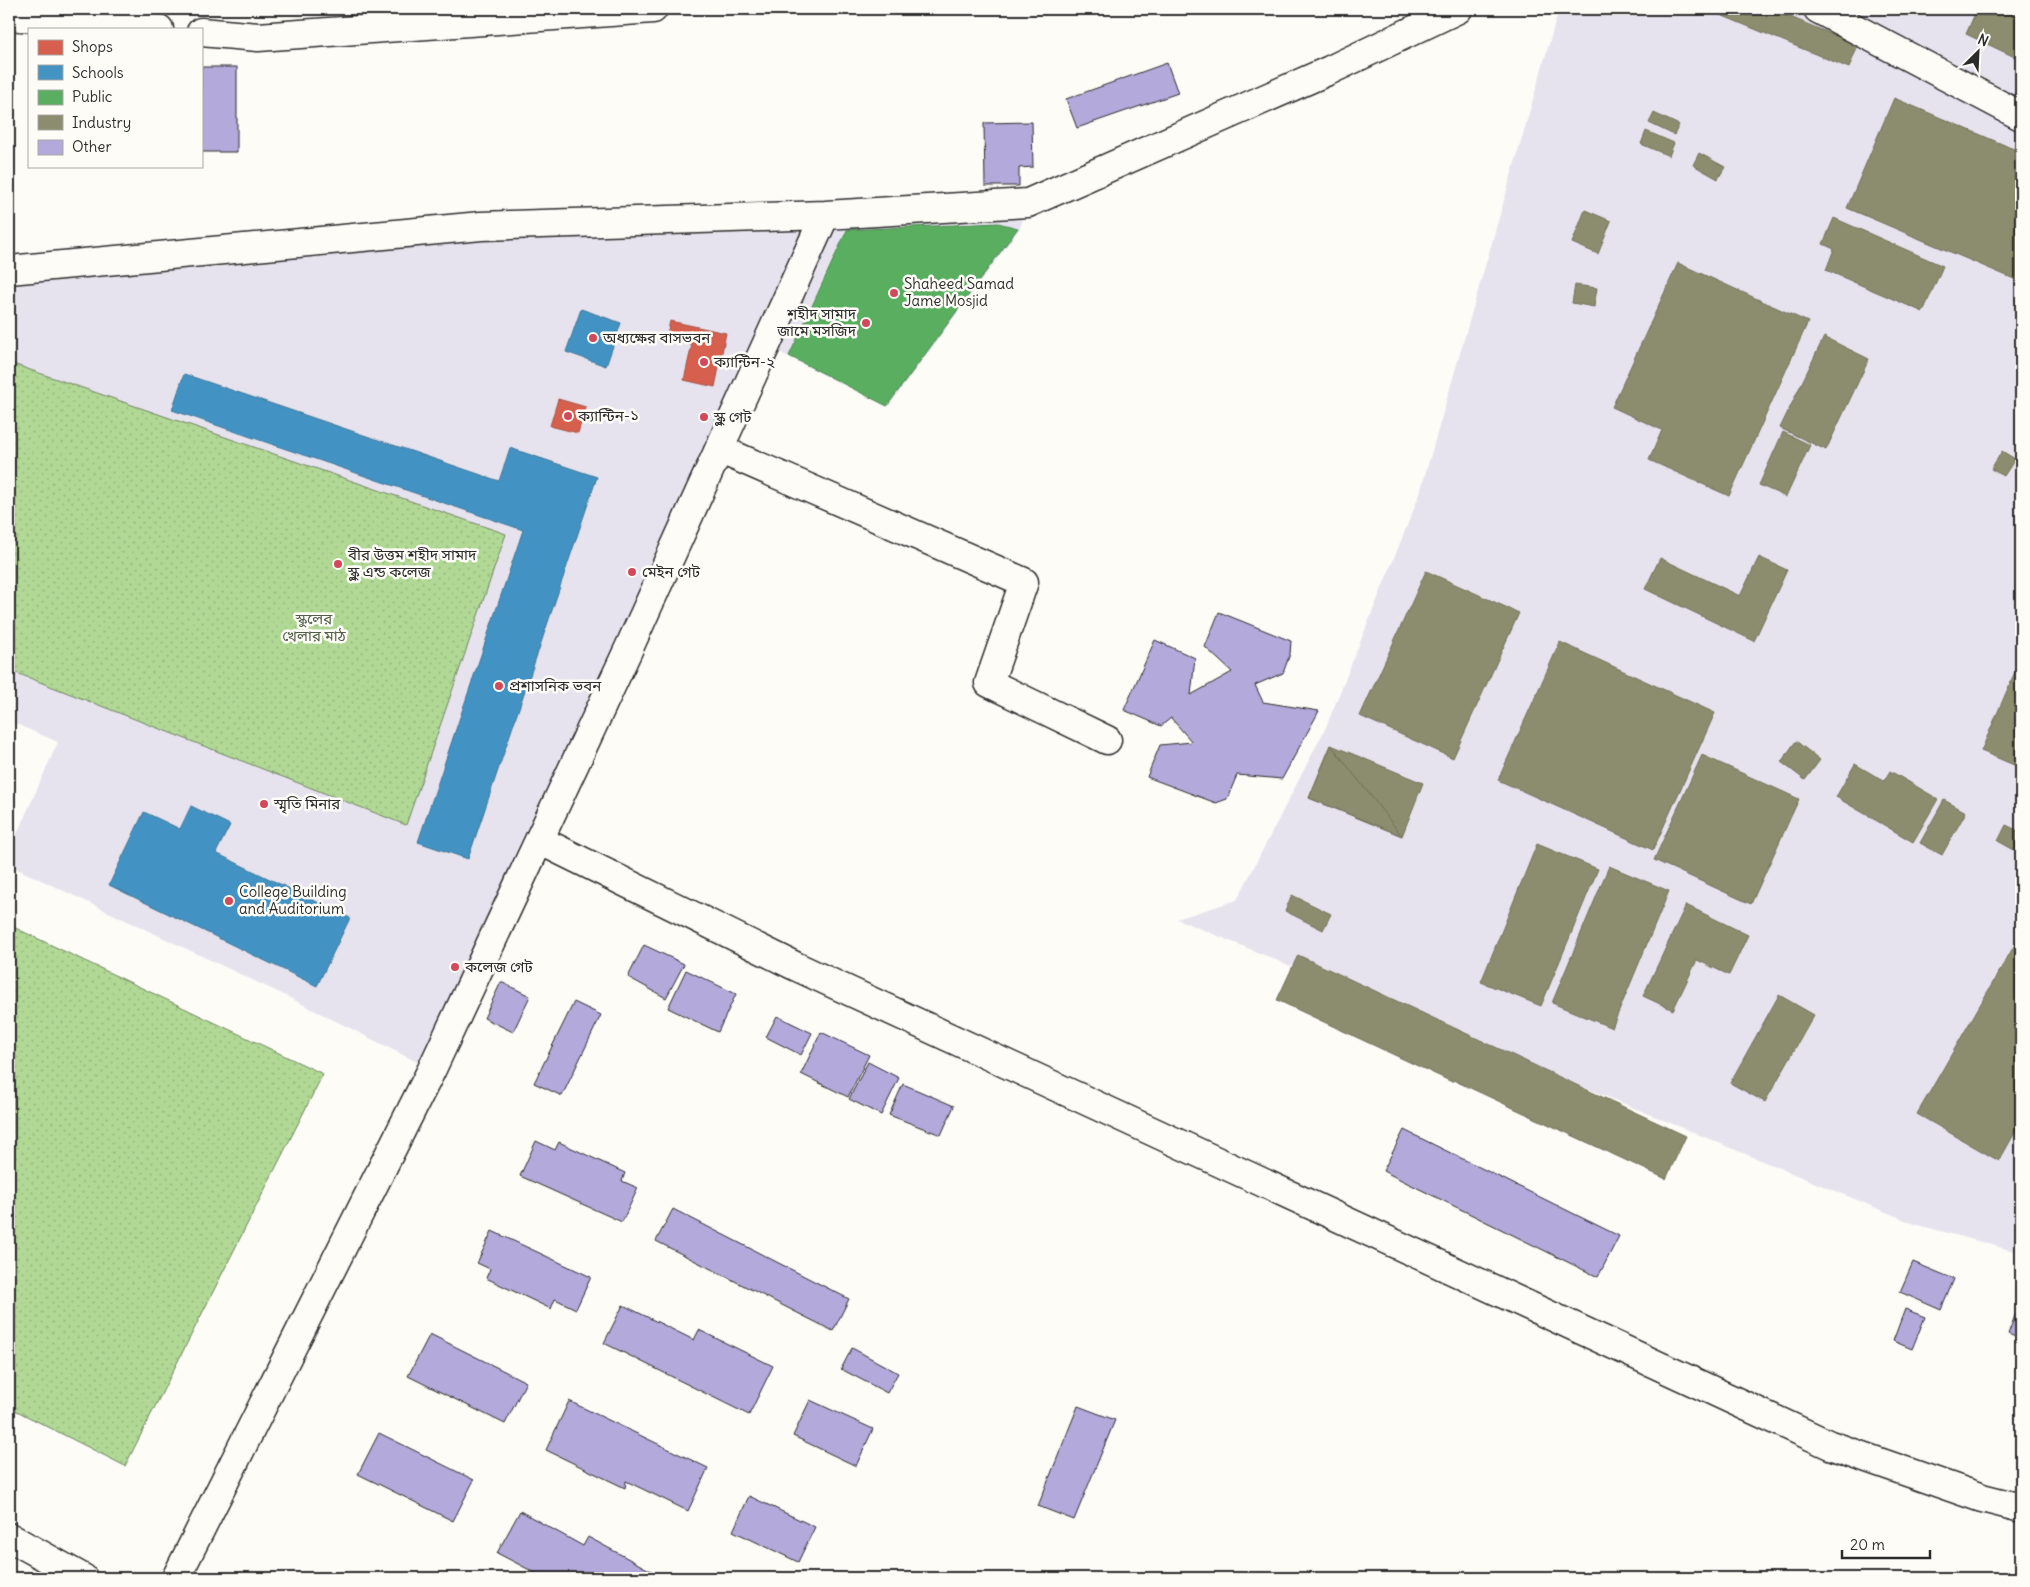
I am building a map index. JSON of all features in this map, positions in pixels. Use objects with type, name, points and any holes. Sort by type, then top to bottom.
[{"type":"street","points":[[202,32],[258,37],[653,9]]},
{"type":"street","points":[[9,270],[481,226],[825,215],[1028,202],[1330,70],[1458,9]]},
{"type":"street","points":[[1818,9],[2021,116]]},
{"type":"street","points":[[9,16],[147,28]]},
{"type":"street","points":[[176,1578],[431,1071],[539,840],[825,215]]},
{"type":"street","points":[[719,448],[1024,582],[989,684],[1107,740]]},
{"type":"street","points":[[539,840],[795,966],[1830,1445],[1982,1498],[2021,1508]]},
{"type":"street","points":[[9,1537],[83,1578]]},
{"type":"shaded area","points":[[1559,9],[2021,9],[2021,1253],[1915,1224],[1177,919],[1237,900],[1326,727],[1419,496]]},
{"type":"shaded area","name":"বীর উত্তম শহীদ সামাদ স্কুল এন্ড কলেজ","points":[[1028,205],[1020,228],[888,407],[767,346],[433,1070],[282,994],[9,865],[9,852],[58,742],[9,721],[9,295],[16,272],[483,227]]},
{"type":"green space","name":"স্কুলের খেলার মাঠ","points":[[13,364],[506,534],[406,825],[9,670],[9,376]]},
{"type":"green space","points":[[9,925],[323,1074],[125,1466],[9,1407]]},
{"type":"building: Shops","name":"ক্যান্টিন-২","points":[[670,321],[726,333],[715,387],[684,380],[692,344],[666,339]]},
{"type":"building: Shops","name":"ক্যান্টিন-১","points":[[558,399],[586,407],[578,433],[550,426]]},
{"type":"building: Schools","name":"অধ্যক্ষের বাসভবন","points":[[581,309],[621,323],[606,366],[566,352]]},
{"type":"building: Schools","name":"প্রশাসনিক ভবন","points":[[184,374],[499,481],[510,448],[597,477],[468,859],[418,842],[523,530],[172,410]]},
{"type":"building: Schools","name":"College Building and Auditorium","points":[[191,806],[230,825],[216,853],[350,918],[317,986],[109,885],[144,812],[180,829]]},
{"type":"building: Public","name":"Shaheed Samad Jame Mosjid","points":[[998,223],[1018,228],[887,406],[789,356],[847,230]]},
{"type":"building: Industry","points":[[1706,9],[1771,9],[1858,45],[1849,68]]},
{"type":"building: Industry","points":[[1977,9],[2021,9],[2021,60],[1966,34]]},
{"type":"building: Industry","points":[[1894,98],[2021,152],[2021,282],[1847,208]]},
{"type":"building: Industry","points":[[1654,113],[1679,125],[1674,135],[1649,123]]},
{"type":"building: Industry","points":[[1646,131],[1674,143],[1669,156],[1641,144]]},
{"type":"building: Industry","points":[[1699,153],[1725,167],[1718,179],[1693,165]]},
{"type":"building: Industry","points":[[1585,210],[1611,221],[1598,254],[1572,243]]},
{"type":"building: Industry","points":[[1834,218],[1943,266],[1923,312],[1826,270],[1834,249],[1823,244]]},
{"type":"building: Industry","points":[[1678,263],[1808,322],[1729,496],[1649,460],[1662,430],[1612,407]]},
{"type":"building: Industry","points":[[1575,285],[1597,288],[1594,307],[1572,303]]},
{"type":"building: Industry","points":[[1824,337],[1869,359],[1826,450],[1780,428]]},
{"type":"building: Industry","points":[[1783,432],[1810,445],[1786,497],[1759,485]]},
{"type":"building: Industry","points":[[2002,451],[2015,459],[2004,476],[1991,469]]},
{"type":"building: Industry","points":[[1759,557],[1787,570],[1754,641],[1645,589],[1660,558],[1740,596]]},
{"type":"building: Industry","points":[[1426,571],[1519,613],[1453,758],[1360,716]]},
{"type":"building: Industry","points":[[1560,642],[1715,713],[1653,850],[1498,780]]},
{"type":"building: Industry","points":[[2021,658],[2021,768],[1981,751]]},
{"type":"building: Industry","points":[[1796,741],[1820,760],[1805,780],[1781,762]]},
{"type":"building: Industry","points":[[1331,745],[1402,836],[1309,798]]},
{"type":"building: Industry","points":[[1331,745],[1423,783],[1402,836],[1309,798]]},
{"type":"building: Industry","points":[[1702,755],[1799,799],[1751,904],[1654,860]]},
{"type":"building: Industry","points":[[1855,764],[1884,781],[1890,771],[1938,799],[1913,842],[1836,797]]},
{"type":"building: Industry","points":[[1944,800],[1966,812],[1942,855],[1920,843]]},
{"type":"building: Industry","points":[[2006,825],[2021,832],[2021,854],[1998,841]]},
{"type":"building: Industry","points":[[1537,844],[1598,869],[1541,1006],[1481,982]]},
{"type":"building: Industry","points":[[1609,866],[1669,891],[1612,1028],[1552,1003]]},
{"type":"building: Industry","points":[[1292,895],[1331,914],[1323,930],[1285,911]]},
{"type":"building: Industry","points":[[1686,905],[1748,935],[1729,975],[1697,960],[1673,1010],[1643,996]]},
{"type":"building: Industry","points":[[2021,934],[2021,1122],[1999,1161],[1917,1114]]},
{"type":"building: Industry","points":[[1298,955],[1686,1136],[1666,1179],[1277,1000]]},
{"type":"building: Industry","points":[[1779,995],[1814,1015],[1765,1102],[1730,1083]]},
{"type":"building: Other","points":[[1167,63],[1178,93],[1077,128],[1066,99]]},
{"type":"building: Other","points":[[202,67],[237,67],[237,152],[202,152]]},
{"type":"building: Other","points":[[1032,122],[1033,167],[1019,168],[1019,186],[985,186],[984,123]]},
{"type":"building: Other","points":[[1219,612],[1291,641],[1290,654],[1283,673],[1255,685],[1263,702],[1319,711],[1282,779],[1237,775],[1227,799],[1216,803],[1147,777],[1160,745],[1192,742],[1171,718],[1161,726],[1124,710],[1155,640],[1195,658],[1191,695],[1232,672],[1205,647]]},
{"type":"building: Other","points":[[644,945],[684,964],[666,998],[628,977]]},
{"type":"building: Other","points":[[686,970],[736,994],[718,1032],[668,1008]]},
{"type":"building: Other","points":[[501,982],[530,996],[513,1032],[484,1018]]},
{"type":"building: Other","points":[[574,1002],[601,1015],[562,1096],[534,1083]]},
{"type":"building: Other","points":[[777,1016],[812,1033],[801,1055],[766,1037]]},
{"type":"building: Other","points":[[821,1032],[869,1055],[848,1097],[801,1074]]},
{"type":"building: Other","points":[[868,1062],[899,1078],[881,1115],[849,1099]]},
{"type":"building: Other","points":[[903,1084],[954,1106],[941,1135],[889,1115]]},
{"type":"building: Other","points":[[1404,1130],[1619,1236],[1598,1277],[1383,1171]]},
{"type":"building: Other","points":[[536,1141],[555,1150],[559,1142],[625,1173],[622,1181],[638,1188],[622,1222],[520,1176]]},
{"type":"building: Other","points":[[673,1209],[849,1299],[833,1331],[656,1241]]},
{"type":"building: Other","points":[[492,1231],[591,1277],[576,1309],[555,1299],[551,1309],[486,1278],[490,1269],[477,1263]]},
{"type":"building: Other","points":[[1913,1262],[1954,1279],[1941,1310],[1900,1292]]},
{"type":"building: Other","points":[[2021,1300],[2021,1339],[2008,1334]]},
{"type":"building: Other","points":[[623,1305],[694,1340],[699,1330],[773,1366],[749,1415],[604,1343]]},
{"type":"building: Other","points":[[1905,1309],[1925,1317],[1912,1349],[1893,1341]]},
{"type":"building: Other","points":[[430,1334],[526,1382],[505,1424],[408,1376]]},
{"type":"building: Other","points":[[852,1348],[898,1373],[887,1393],[841,1369]]},
{"type":"building: Other","points":[[810,1400],[873,1429],[856,1466],[793,1436]]},
{"type":"building: Other","points":[[569,1401],[708,1468],[688,1511],[626,1481],[625,1488],[546,1450]]},
{"type":"building: Other","points":[[1078,1406],[1115,1420],[1074,1520],[1038,1506]]},
{"type":"building: Other","points":[[379,1433],[474,1480],[453,1521],[358,1474]]},
{"type":"building: Other","points":[[749,1496],[815,1527],[798,1562],[733,1531]]},
{"type":"building: Other","points":[[520,1511],[583,1546],[588,1537],[657,1574],[655,1578],[545,1578],[497,1553]]},
{"type":"place","name":"Shaheed Samad Jame Mosjid","points":[[894,293]]},
{"type":"place","name":"শহীদ সামাদ জামে মসজিদ","points":[[866,323]]},
{"type":"place","name":"অধ্যক্ষের বাসভবন","points":[[593,338]]},
{"type":"place","name":"ক্যান্টিন-২","points":[[704,362]]},
{"type":"place","name":"ক্যান্টিন-১","points":[[568,416]]},
{"type":"place","name":"স্কুল গেট","points":[[704,417]]},
{"type":"place","name":"বীর উত্তম শহীদ সামাদ স্কুল এন্ড কলেজ","points":[[338,564]]},
{"type":"place","name":"মেইন গেট","points":[[632,572]]},
{"type":"place","name":"প্রশাসনিক ভবন","points":[[499,686]]},
{"type":"place","name":"স্মৃতি মিনার","points":[[264,804]]},
{"type":"place","name":"College Building and Auditorium","points":[[229,901]]},
{"type":"place","name":"কলেজ গেট","points":[[455,967]]}]
